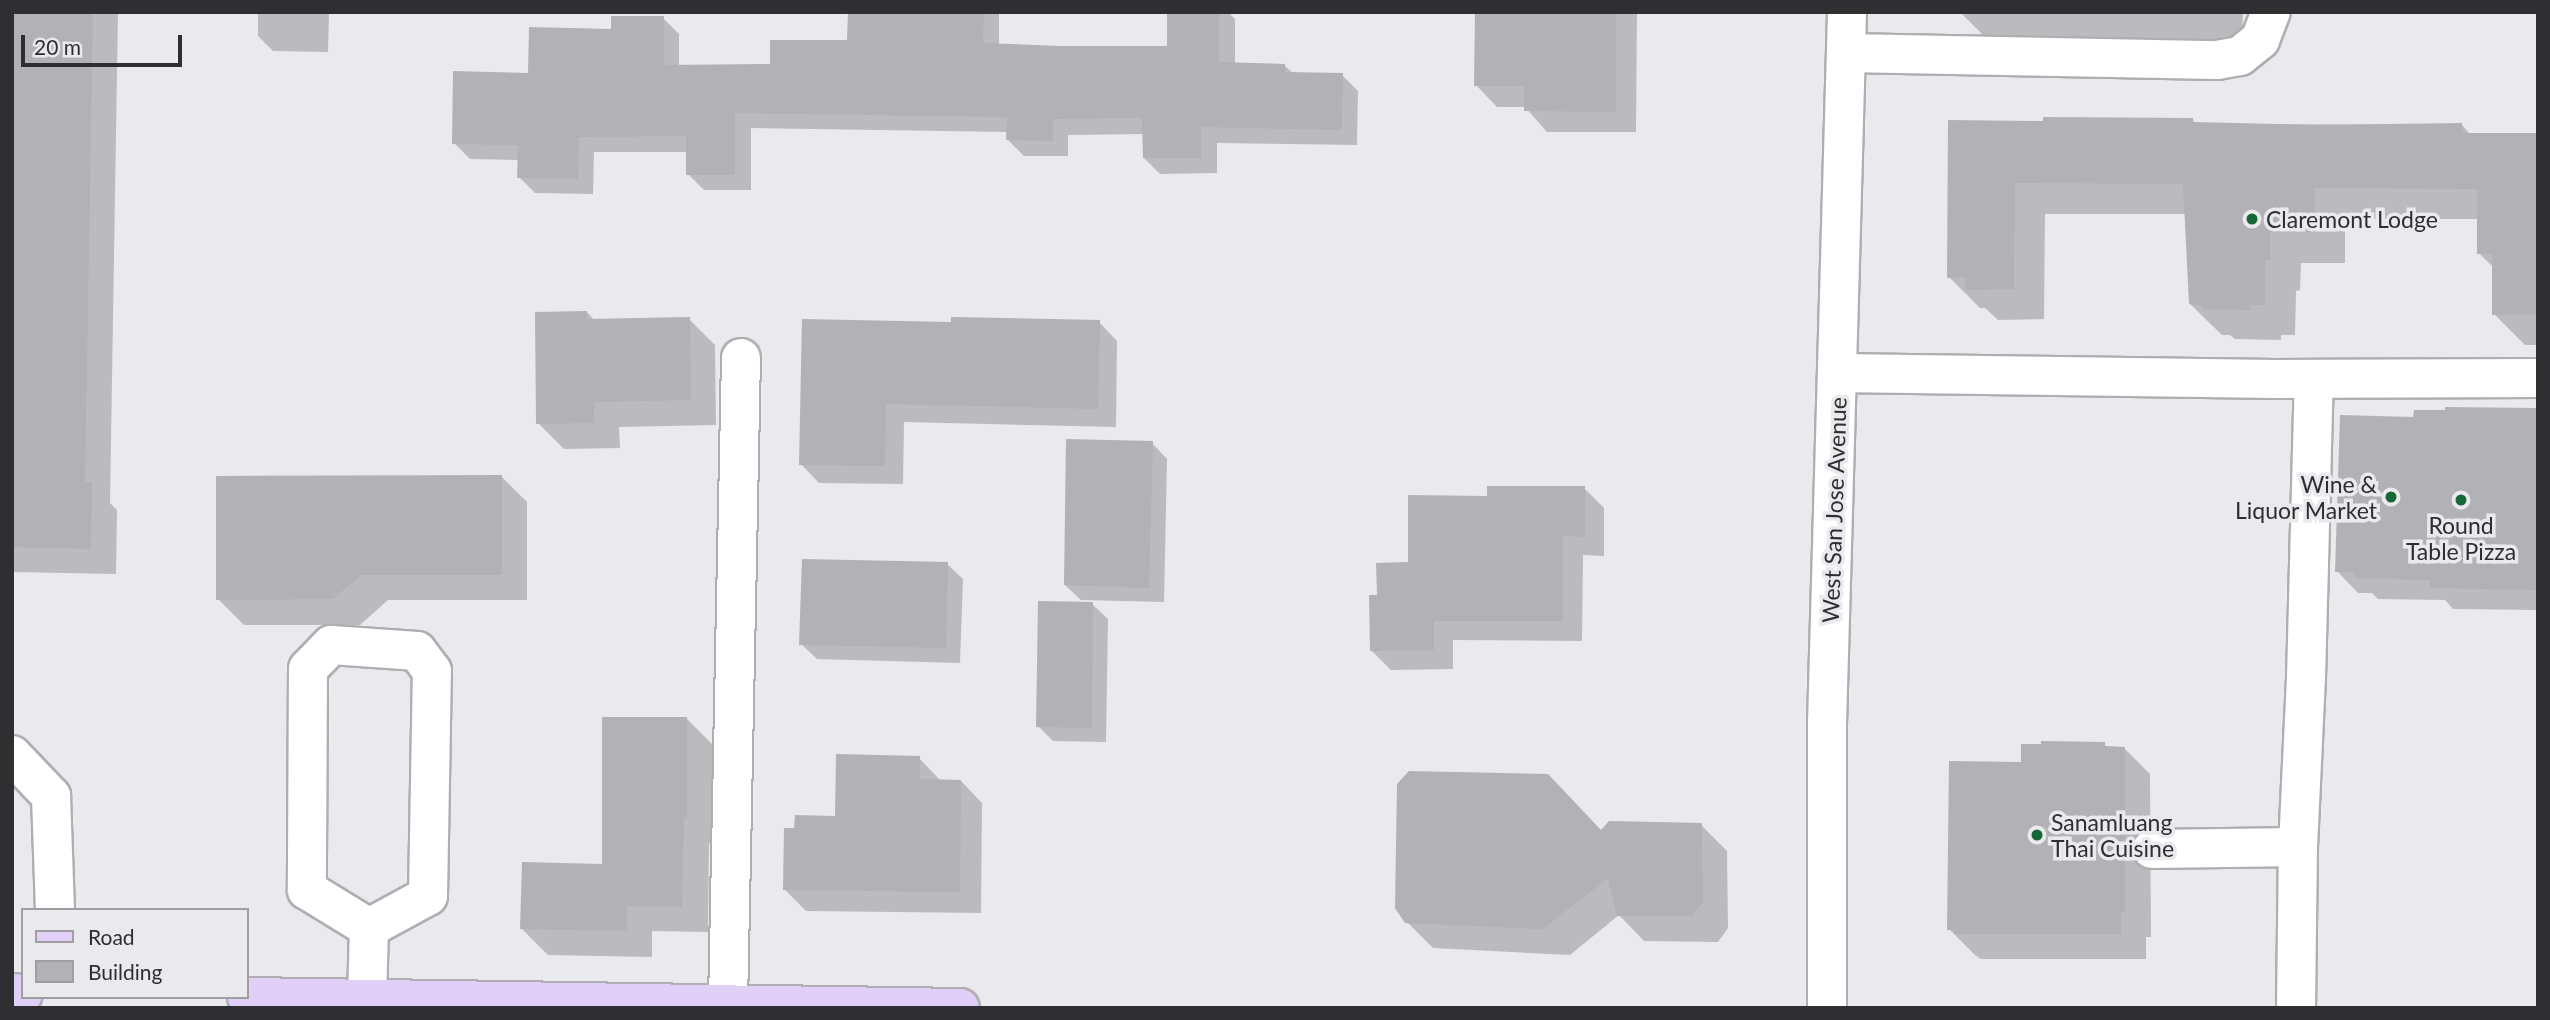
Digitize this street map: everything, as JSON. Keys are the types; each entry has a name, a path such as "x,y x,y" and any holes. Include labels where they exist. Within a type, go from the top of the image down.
{"main road":[{"path":"248,997 960,1008"}],"street":[{"name":"West San Jose Avenue","path":"1827,1008 1827,724 1847,12"},
{"path":"1846,53 2217,60 2240,56 2260,40 2271,12"},
{"path":"728,1004 741,358"},
{"path":"1838,373 2314,379 2538,378"},
{"path":"2296,1008 2298,847 2306,678 2314,379"},
{"path":"331,645 417,651 432,671 428,896 369,928 307,890 308,669 331,645"},
{"path":"12,755 51,796 55,908"},
{"path":"2152,849 2298,847"},
{"path":"367,999 369,928"}],"building":[{"path":"12,12 93,12 85,482 92,482 91,549 12,547"},
{"path":"848,12 984,12 983,43 1167,46 1167,12 1219,12 1219,62 1285,64 1285,72 1343,73 1342,130 1201,127 1201,158 1143,158 1142,118 1053,119 1053,141 1006,140 1007,117 735,113 735,175 686,175 686,136 579,137 578,179 517,178 518,145 452,144 453,71 528,73 529,27 611,29 611,16 664,16 664,65 770,64 770,40 847,40"},
{"path":"1475,12 1616,12 1616,112 1524,111 1524,86 1474,86"},
{"name":"Claremont Lodge","path":"2043,117 2193,118 2193,122 2315,125 2462,123 2463,133 2538,133 2538,314 2492,315 2492,254 2477,254 2477,189 2315,188 2315,232 2270,232 2270,260 2265,260 2265,305 2250,305 2250,310 2202,309 2202,305 2189,304 2183,184 2015,183 2014,289 1965,290 1965,277 1947,278 1948,120 2043,121"},
{"path":"587,311 587,319 690,317 691,400 594,402 594,423 536,424 535,312"},
{"path":"951,317 1100,320 1098,409 886,404 885,466 799,465 802,319 951,322"},
{"path":"2445,407 2538,408 2538,590 2430,588 2430,580 2354,578 2355,572 2335,572 2340,415 2413,417 2414,410 2445,410"},
{"path":"1066,439 1153,441 1149,588 1064,585"},
{"path":"502,475 502,575 361,575 333,599 216,600 216,476"},
{"path":"1487,486 1585,486 1585,537 1563,536 1563,621 1434,621 1434,650 1370,651 1369,595 1377,595 1376,563 1408,562 1408,495 1487,496"},
{"path":"802,559 948,562 946,648 799,645"},
{"path":"1038,601 1093,602 1092,728 1036,727"},
{"path":"602,717 687,717 687,818 684,818 682,907 627,906 627,931 520,929 522,862 602,864"},
{"name":"Sanamluang Thai Cuisine","path":"2041,741 2105,742 2105,746 2125,747 2125,912 2121,912 2121,934 1954,934 1954,930 1947,930 1949,761 2021,762 2021,744 2041,744"},
{"path":"836,754 920,756 920,779 961,780 960,892 783,890 784,828 794,828 795,815 835,816"},
{"path":"1409,771 1548,774 1601,830 1609,821 1702,823 1703,902 1692,916 1617,916 1608,878 1543,929 1405,923 1395,908 1397,784"}],"place":[{"name":"Claremont Lodge","path":"2252,219"},
{"name":"Wine & Liquor Market","path":"2391,497"},
{"name":"Round Table Pizza","path":"2461,500"},
{"name":"Sanamluang Thai Cuisine","path":"2037,835"}]}
